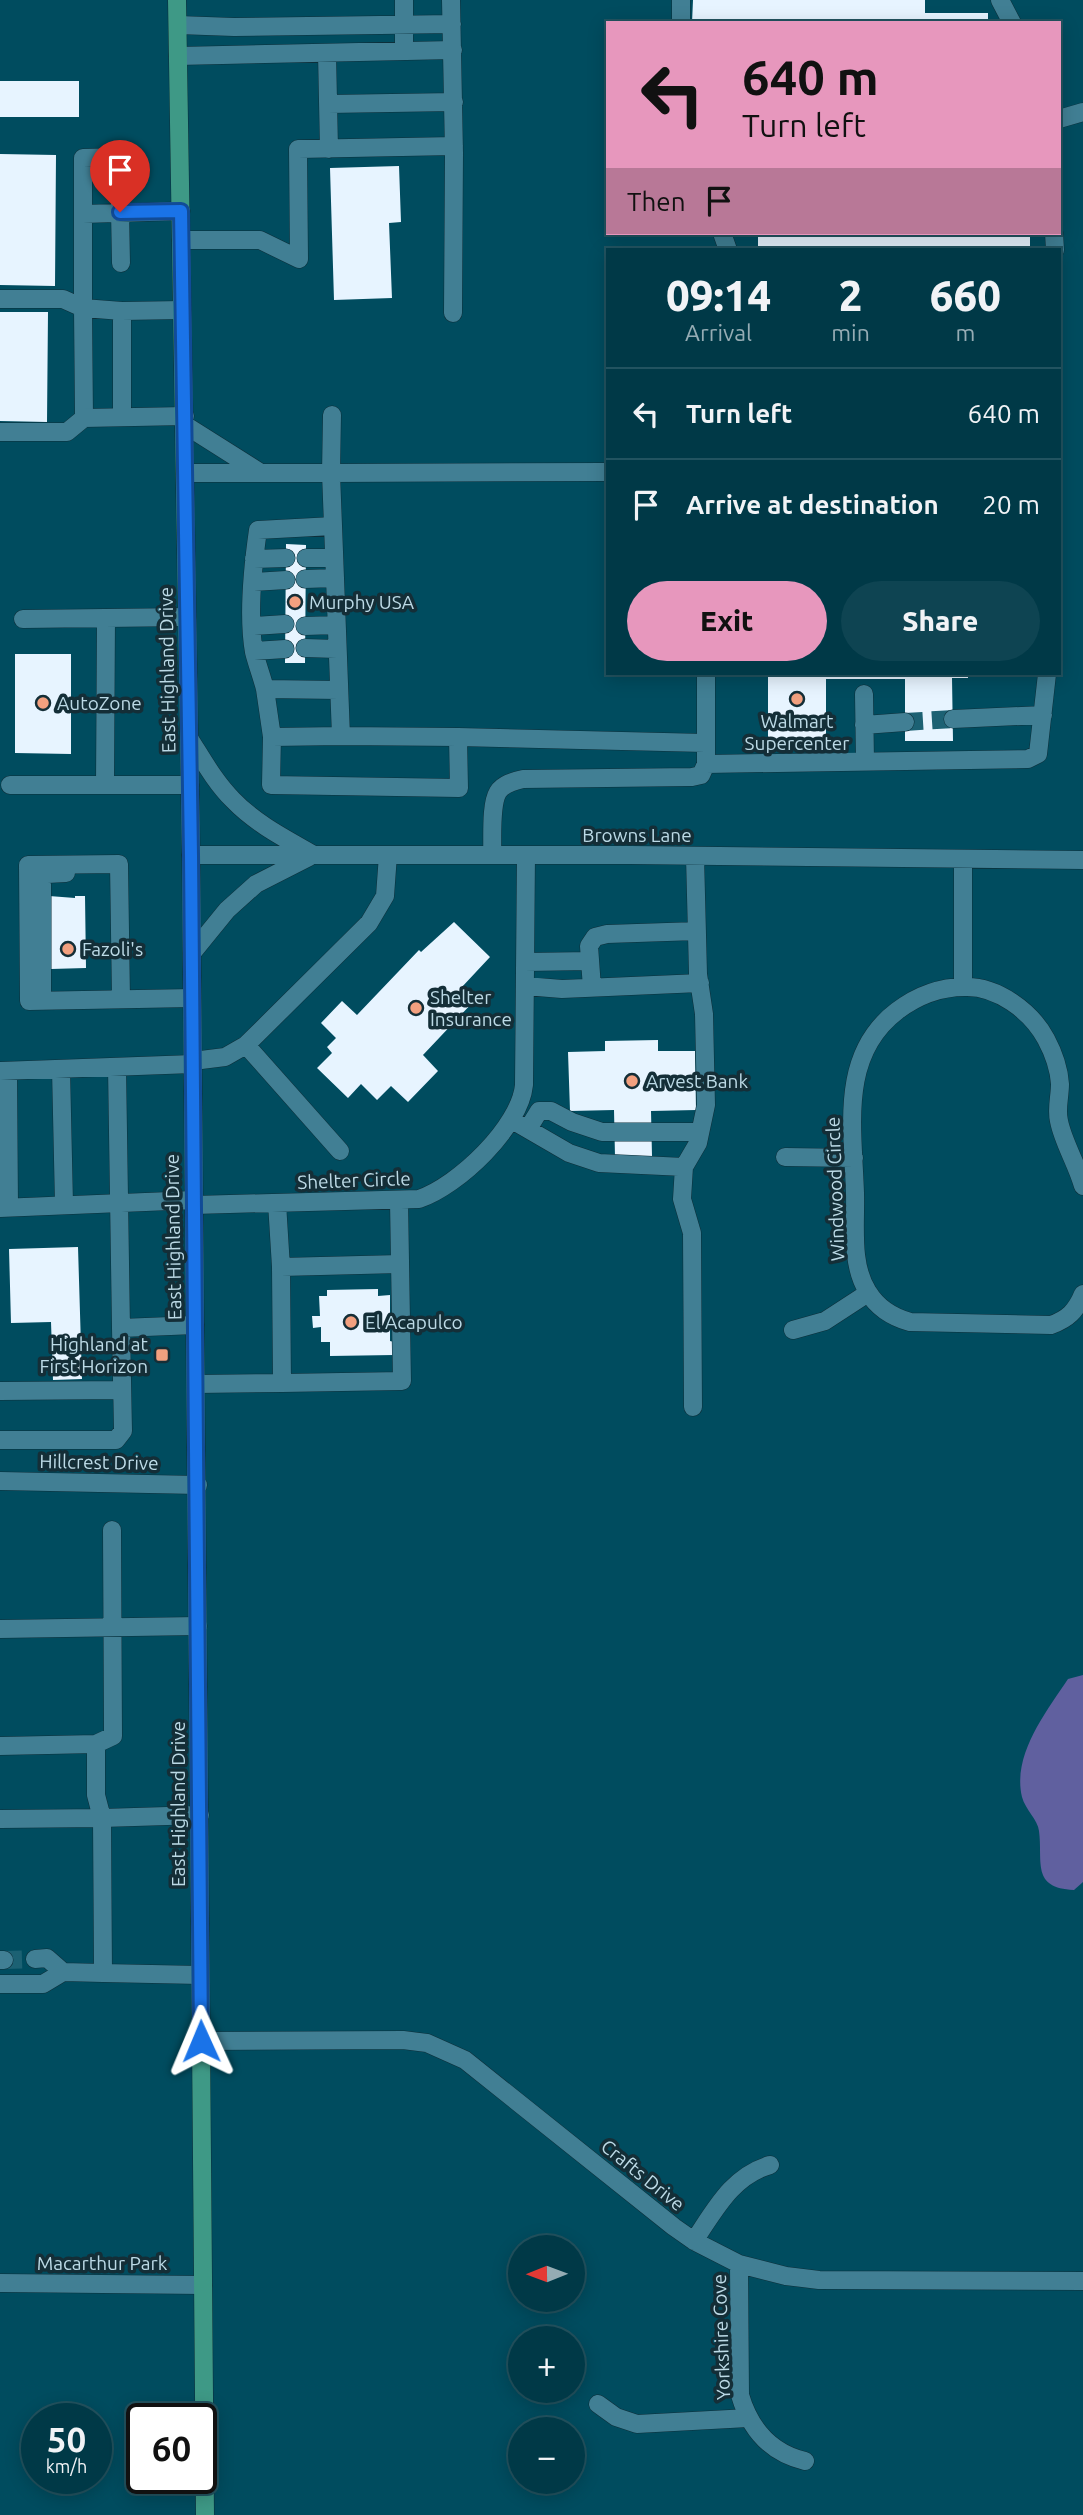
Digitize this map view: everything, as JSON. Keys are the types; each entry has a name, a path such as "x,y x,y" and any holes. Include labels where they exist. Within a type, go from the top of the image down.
{"main road":[{"name":"East Highland Drive","path":"177,0 191,855 205,2515"}],"street":[{"path":"404,0 404,51"},
{"path":"451,0 454,102 453,313"},
{"path":"681,0 681,21"},
{"path":"1000,0 1011,21"},
{"path":"178,25 452,24"},
{"path":"178,56 453,50"},
{"path":"327,53 329,149"},
{"path":"328,104 454,102"},
{"path":"1061,118 1083,112"},
{"path":"181,240 260,240 299,259 298,149 454,146"},
{"path":"84,418 83,158 119,157 121,263"},
{"path":"83,214 181,211"},
{"path":"0,299 63,299 83,308 122,311 182,310"},
{"path":"122,311 122,416"},
{"path":"332,415 332,526 341,736"},
{"path":"0,432 67,432 84,418 122,416 185,421 261,473"},
{"path":"185,473 606,472"},
{"path":"332,526 258,530 253,582 254,651 265,689 272,737 271,785 459,788 458,737"},
{"path":"254,559 286,558"},
{"path":"306,558 334,558"},
{"path":"305,579 335,578"},
{"path":"253,582 286,580"},
{"path":"23,619 187,617"},
{"path":"105,785 106,618"},
{"path":"253,626 285,624"},
{"path":"305,626 337,625"},
{"path":"305,648 338,649"},
{"path":"254,651 285,649"},
{"path":"492,855 498,792 510,781 692,778 701,775 706,764 706,675"},
{"path":"706,764 1028,759 1038,754 1047,675"},
{"path":"265,689 339,690"},
{"path":"864,694 865,761"},
{"path":"953,719 1043,715"},
{"path":"864,724 905,722"},
{"path":"272,737 458,737 705,743"},
{"path":"189,738 212,775 233,800 263,825 314,855"},
{"path":"10,785 190,785"},
{"name":"Browns Lane","path":"191,855 1083,860"},
{"path":"192,953 227,910 256,884 314,855"},
{"path":"5,1207 4,1071 193,1063 225,1057 246,1045 369,923 385,896 388,855"},
{"name":"Shelter Circle","path":"5,1207 120,1202 399,1201 432,1194 450,1182 501,1136 517,1111 524,1085 526,855"},
{"path":"693,1407 692,1233 682,1199 684,1167 698,1143 706,1105 695,856"},
{"path":"963,859 963,987"},
{"path":"121,999 119,864 28,865 29,1001 192,998"},
{"path":"592,988 589,946 595,937 607,934 697,931"},
{"path":"525,962 590,961"},
{"path":"525,986 562,989 700,983"},
{"name":"Windwood Circle","path":"1083,1186 1080,1163 1059,1123 1060,1083 1056,1062 1041,1029 1030,1015 994,992 974,987 946,987 909,1002 883,1022 868,1042 854,1079 857,1262 868,1293 884,1310 896,1318 910,1322 1051,1325 1078,1316 1083,1294"},
{"path":"246,1045 340,1151"},
{"path":"0,1440 116,1440 123,1431 117,1067"},
{"path":"61,1069 64,1205"},
{"path":"528,1129 539,1111 551,1111 572,1122 602,1132 700,1132"},
{"path":"512,1120 569,1153 599,1163 684,1167"},
{"path":"785,1157 854,1158"},
{"path":"196,1384 402,1381 399,1201"},
{"path":"277,1203 281,1267 282,1383"},
{"path":"281,1267 400,1264"},
{"path":"793,1330 825,1321 868,1293"},
{"path":"121,1328 195,1325"},
{"path":"0,1391 122,1390"},
{"name":"Hillcrest Drive","path":"0,1481 198,1485"},
{"path":"0,1746 96,1744 113,1736 112,1530"},
{"path":"0,1629 198,1626"},
{"path":"96,1744 96,1795 103,1818 103,1973"},
{"path":"0,1819 200,1815"},
{"path":"35,1959 47,1958 63,1972"},
{"path":"0,1984 43,1984 63,1972 200,1975"},
{"name":"Crafts Drive","path":"201,2041 402,2040 419,2041 443,2049 466,2060 694,2241 739,2264 786,2276 819,2280 1083,2281"},
{"path":"694,2241 729,2189 756,2169 770,2165"},
{"name":"Yorkshire Cove","path":"739,2264 740,2395 748,2418 760,2436 782,2453 805,2461"},
{"name":"Macarthur Park","path":"0,2283 203,2285"},
{"path":"598,2404 617,2417 637,2424 748,2418"}],"shaded area":[{"path":"1083,1675 1083,1882 1074,1890 1060,1888 1045,1879 1040,1863 1038,1827 1022,1797 1020,1781 1026,1750 1041,1720 1068,1679"}],"building":[{"path":"693,0 925,0 925,13 988,13 988,21 692,21"},
{"path":"0,81 79,81 79,117 0,117"},
{"path":"0,154 56,155 55,286 0,285"},
{"path":"399,166 401,222 389,223 392,298 334,300 330,168"},
{"path":"758,235 1030,235 1030,248 758,248"},
{"path":"0,312 48,312 47,422 0,421"},
{"name":"Murphy USA","path":"286,544 306,545 305,663 285,663"},
{"name":"AutoZone","path":"15,654 71,654 71,754 15,753"},
{"name":"Walmart Supercenter","path":"768,675 968,675 968,678 952,678 953,741 905,741 905,679 826,679 826,745 768,745"},
{"name":"Fazoli's","path":"49,896 85,896 86,968 51,969"},
{"name":"Shelter Insurance","path":"454,922 490,957 461,988 474,1001 423,1055 438,1071 408,1102 391,1086 377,1100 361,1084 348,1098 317,1068 332,1053 327,1047 336,1038 321,1023 342,1001 357,1015 419,950 421,952"},
{"name":"Arvest Bank","path":"658,1040 658,1051 695,1051 696,1110 651,1111 652,1156 615,1157 614,1110 570,1111 568,1052 605,1051 605,1041"},
{"path":"78,1247 82,1379 53,1380 51,1322 11,1323 9,1249"},
{"name":"El Acapulco","path":"378,1289 378,1296 390,1295 390,1341 394,1342 394,1355 330,1356 330,1342 321,1342 321,1327 313,1328 312,1316 320,1316 319,1296 327,1296 327,1290"}],"tunnel":[{"path":"905,722 953,719"},
{"path":"4,1960 35,1959"}],"place":[{"name":"Murphy USA","path":"295,602"},
{"name":"Walmart Supercenter","path":"797,699"},
{"name":"AutoZone","path":"43,703"},
{"name":"Fazoli's","path":"68,949"},
{"name":"Shelter Insurance","path":"416,1008"},
{"name":"Arvest Bank","path":"632,1081"},
{"name":"El Acapulco","path":"351,1322"},
{"name":"Highland at First Horizon","path":"162,1355"}],"route":[{"path":"120,212 181,211 198,1485 201,2041"}]}
